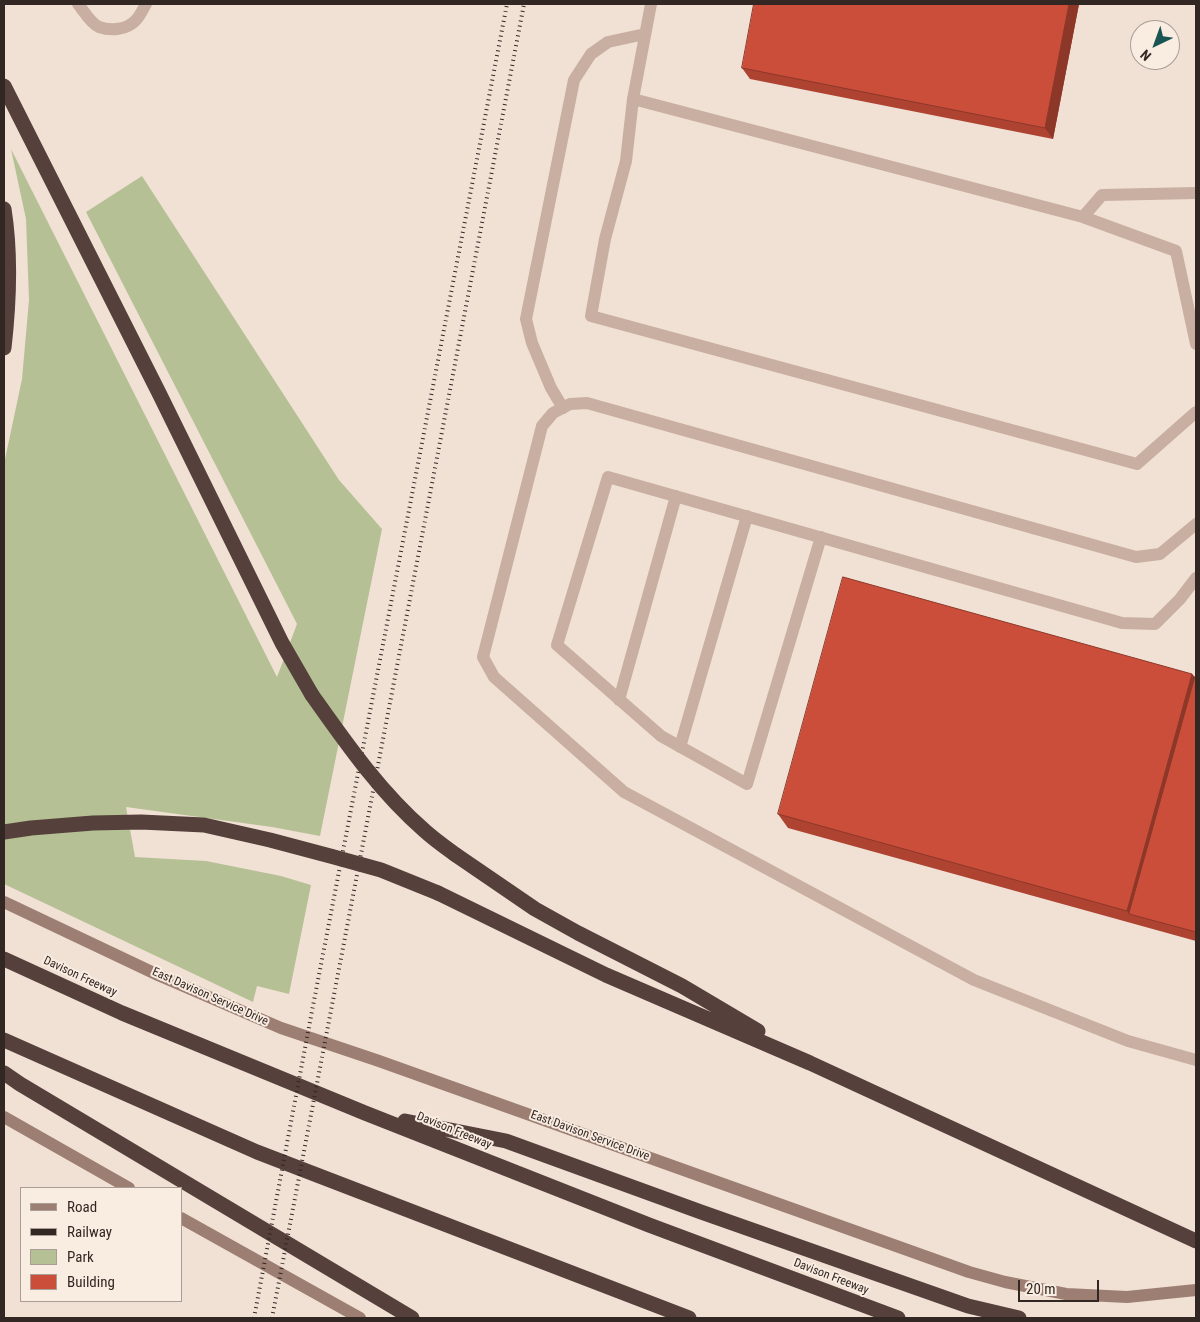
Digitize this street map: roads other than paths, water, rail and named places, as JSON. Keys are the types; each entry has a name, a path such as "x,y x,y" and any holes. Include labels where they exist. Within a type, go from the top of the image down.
{"highway":[{"path":"4,86 164,402 282,643 312,695 352,751 392,798 425,832 535,909 682,986 810,1063"},
{"path":"4,209 8,253 7,324 4,348"},
{"path":"4,832 94,823 141,822 204,826 270,840 381,870 438,893 606,975 810,1063 1196,1241"},
{"name":"Davison Freeway","path":"4,959 122,1013 365,1113 649,1225 898,1318"},
{"path":"4,1040 257,1152 689,1318"},
{"path":"4,1073 412,1318"},
{"path":"365,1113 506,1141 927,1292 968,1306 1020,1318"}],"main road":[{"name":"East Davison Service Drive","path":"4,902 158,975 281,1028 379,1061 969,1272 1005,1282 1066,1294 1127,1297 1196,1290"},
{"path":"4,1117 127,1187"},
{"path":"182,1219 360,1318"}],"street":[{"path":"78,4 89,19 98,27 118,30 126,28 136,20 146,4"},
{"path":"651,4 633,98 626,161 605,239 591,316 1136,464 1196,412"},
{"path":"563,408 551,388 532,343 526,319 574,80 591,54 608,42 645,34"},
{"path":"633,98 1083,217 1176,251 1194,326 1196,344"},
{"path":"1083,217 1102,195 1196,193"},
{"path":"1196,524 1160,554 1136,557 587,403 570,404 553,413 542,426 483,656 494,677 624,792 974,980 1128,1040 1196,1060"},
{"path":"821,538 747,784 660,736 557,645 608,477 1122,623 1155,624 1180,599 1196,578"},
{"path":"619,700 676,496"},
{"path":"680,747 747,516"}],"railway":[{"path":"254,1318 507,4"},
{"path":"272,1318 524,4"}]}
